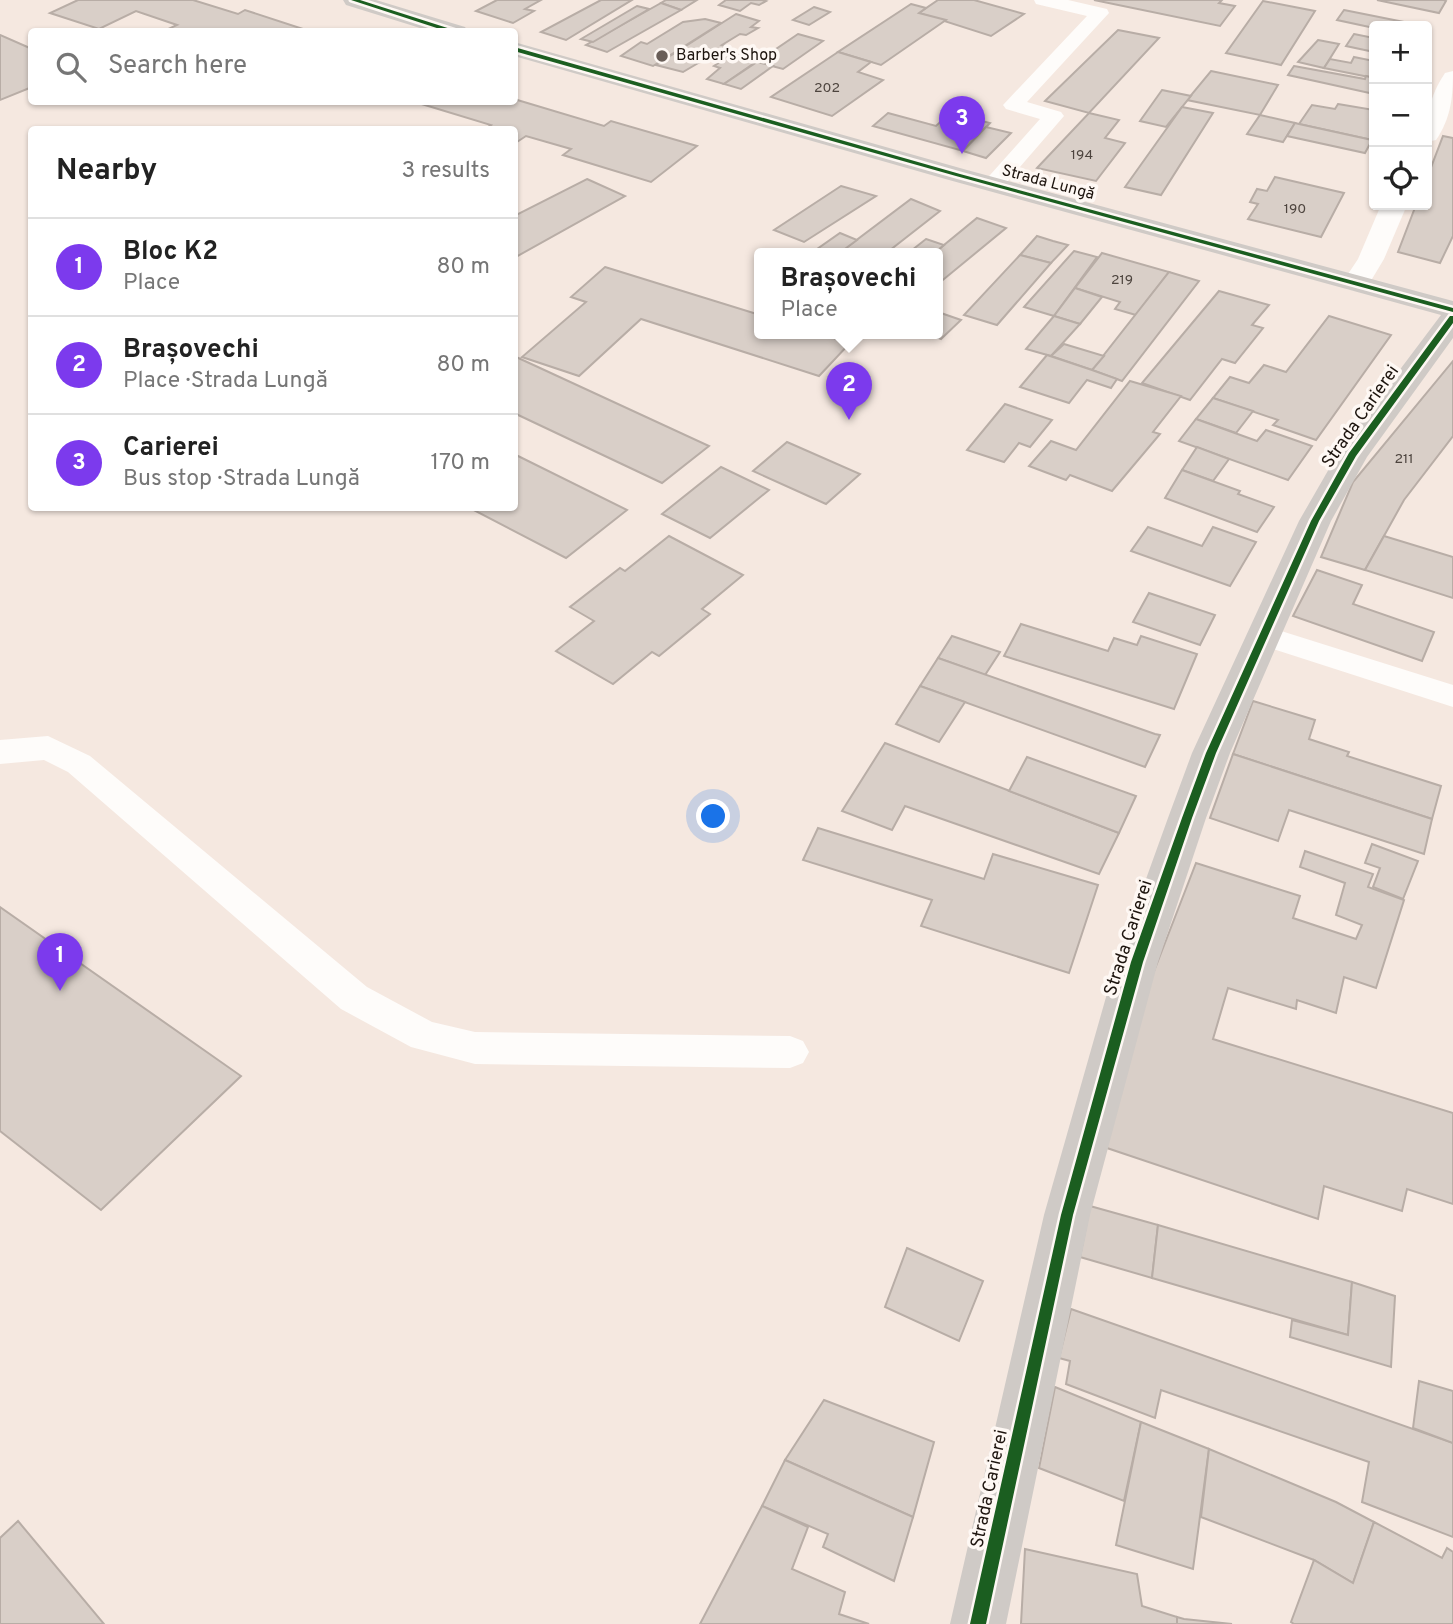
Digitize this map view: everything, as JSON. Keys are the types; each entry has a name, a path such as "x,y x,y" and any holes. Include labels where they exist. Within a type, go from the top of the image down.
{"street":[{"path":"354,0 444,28"},
{"name":"Strada Lungă","path":"518,50 1453,310"},
{"path":"1432,124 1453,78"},
{"path":"1356,283 1371,259 1392,210"},
{"name":"Strada Carierei","path":"978,1624 1067,1215 1137,962 1187,818 1211,753 1315,521 1352,455 1453,318"}],"lane":[{"path":"993,184 1054,116 1013,105 1100,13 1043,0"},
{"path":"1262,635 1453,696"},
{"path":"0,752 48,748 79,764 355,998 424,1036 475,1048 790,1052"}],"building":[{"path":"78,0 193,0 238,14 245,10 300,28 170,28 177,25 136,11 96,28 50,13"},
{"path":"497,0 541,0 525,9 534,11 513,23 476,11"},
{"path":"601,0 632,0 566,40 541,32"},
{"path":"666,0 697,0 681,10 661,3"},
{"path":"726,0 766,1 759,5 751,3 740,11 719,5"},
{"path":"938,0 974,0 1024,14 991,36 919,13"},
{"path":"1094,0 1222,0 1219,3 1235,6 1220,26"},
{"path":"1377,0 1444,0 1446,1 1439,13"},
{"path":"1263,1 1315,11 1281,65 1226,53"},
{"path":"661,3 681,10 607,52 586,45"},
{"path":"911,4 926,8 919,13 946,20 881,65 838,52"},
{"path":"637,6 649,9 593,42 581,39"},
{"path":"814,7 830,12 809,25 793,20"},
{"path":"1344,10 1399,21 1369,21 1369,27 1337,20"},
{"path":"736,14 759,21 751,27 758,28 746,35 740,34 722,45 727,46 683,72 656,65"},
{"path":"705,19 721,23 653,66 621,56 641,42 647,44 683,22"},
{"path":"1118,30 1159,38 1089,113 1045,101"},
{"path":"798,34 823,41 783,69 757,62"},
{"path":"1354,34 1369,37 1369,51 1346,46"},
{"path":"0,35 28,47 28,89 0,100"},
{"path":"1318,40 1339,44 1324,68 1298,62"},
{"path":"735,52 760,59 724,84 707,79 720,68 714,66"},
{"path":"838,52 871,62 858,72 883,80 832,116 771,97"},
{"path":"1354,57 1369,60 1369,77 1324,68 1330,59 1351,63"},
{"path":"757,62 773,66 741,89 724,84"},
{"path":"1294,66 1365,79 1366,76 1369,77 1369,93 1288,75"},
{"path":"1211,71 1278,85 1260,115 1187,100"},
{"path":"1162,90 1191,96 1166,127 1140,121"},
{"path":"518,100 604,126 611,121 697,146 651,182 563,155 571,149 526,136 518,141 518,126 491,125 425,105 518,105"},
{"path":"1338,104 1369,109 1369,139 1299,124 1312,105 1335,109"},
{"path":"1182,107 1213,113 1161,195 1125,187"},
{"path":"888,113 936,126 950,113 990,123 963,151 873,126"},
{"path":"1089,113 1119,120 1105,138 1125,143 1096,181 1037,168"},
{"path":"1260,115 1295,123 1283,142 1247,134"},
{"path":"1295,123 1369,139 1369,146 1365,153 1287,136"},
{"path":"986,127 1011,133 986,158 963,151"},
{"path":"1443,136 1453,138 1453,236 1440,263 1398,252 1414,210 1432,210 1432,165"},
{"path":"1275,177 1344,193 1321,237 1248,219 1258,204 1250,202 1257,189 1267,191"},
{"path":"587,179 625,196 518,256 518,214"},
{"path":"841,186 876,196 804,242 774,230"},
{"path":"911,199 940,211 893,248 846,248"},
{"path":"977,218 1006,228 943,280 943,248 940,248"},
{"path":"840,233 857,240 846,248 819,248"},
{"path":"1037,236 1068,245 1051,263 1020,255"},
{"path":"926,239 944,245 940,248 915,248"},
{"path":"1074,251 1097,257 1054,316 1024,307"},
{"path":"1102,253 1169,272 1136,315 1115,309 1120,302 1075,288"},
{"path":"1020,255 1051,263 997,325 964,315"},
{"path":"605,267 754,313 754,339 837,339 850,343 819,376 641,319 579,376 522,357 586,302 571,297"},
{"path":"1169,272 1199,281 1122,381 1092,370"},
{"path":"1075,288 1102,297 1080,324 1054,316"},
{"path":"1219,291 1269,305 1252,325 1263,328 1235,363 1222,359 1190,400 1142,383"},
{"path":"943,314 961,320 943,337"},
{"path":"1054,316 1080,324 1051,356 1026,349"},
{"path":"1329,316 1391,335 1316,440 1273,425 1278,420 1213,398 1230,377 1249,383 1264,365 1286,372"},
{"path":"1064,344 1104,356 1092,370 1051,356"},
{"path":"1047,355 1117,379 1111,388 1087,380 1069,403 1020,387"},
{"path":"518,358 709,446 662,483 518,415"},
{"path":"1453,361 1453,436 1404,500 1365,570 1321,557 1353,482"},
{"path":"1130,381 1181,396 1153,432 1160,434 1112,491 1070,475 1066,480 1029,466 1051,441 1076,450"},
{"path":"1213,398 1253,411 1236,433 1196,419"},
{"path":"1005,404 1052,420 1030,447 1019,443 1004,462 967,450"},
{"path":"1196,419 1257,441 1266,430 1312,446 1288,480 1179,441"},
{"path":"787,442 860,474 826,504 753,471"},
{"path":"1197,447 1229,459 1213,481 1182,470"},
{"path":"518,456 627,510 566,558 476,511 518,511"},
{"path":"721,467 769,490 710,538 662,514"},
{"path":"1182,470 1240,491 1238,494 1274,507 1257,532 1165,498"},
{"path":"1148,527 1202,546 1213,527 1256,542 1230,586 1131,551"},
{"path":"669,536 743,575 702,609 710,614 659,656 652,652 613,684 556,651 594,621 570,607 620,568 625,571"},
{"path":"1384,536 1453,557 1453,598 1365,570"},
{"path":"1317,570 1362,585 1353,604 1434,632 1422,661 1293,616"},
{"path":"1149,593 1215,615 1200,645 1133,622"},
{"path":"1021,624 1108,651 1114,638 1137,645 1141,636 1197,654 1174,709 1004,656"},
{"path":"952,636 1000,652 985,675 938,658"},
{"path":"938,658 1160,735 1145,767 920,686"},
{"path":"920,686 965,702 939,742 896,724"},
{"path":"1253,701 1315,720 1309,739 1349,752 1347,756 1441,786 1432,819 1233,754"},
{"path":"885,743 1119,833 1099,874 905,806 892,830 842,811"},
{"path":"1233,754 1432,819 1424,854 1289,810 1278,841 1210,818"},
{"path":"1027,757 1136,796 1119,833 1009,791"},
{"path":"818,828 984,879 993,854 1098,885 1069,973 921,926 932,900 803,860"},
{"path":"1372,844 1418,861 1403,899 1373,887 1380,868 1365,863"},
{"path":"1305,851 1373,874 1368,887 1404,900 1376,988 1344,977 1336,1013 1297,1000 1296,1009 1228,988 1213,1039 1453,1113 1453,1204 1407,1189 1402,1211 1324,1186 1318,1219 1101,1146 1137,1015 1196,863 1300,896 1293,918 1356,939 1362,925 1336,915 1345,883 1300,867"},
{"path":"0,907 241,1076 101,1210 0,1131"},
{"path":"1090,1206 1158,1225 1152,1278 1080,1257"},
{"path":"1158,1225 1352,1282 1348,1335 1152,1278"},
{"path":"907,1248 983,1281 959,1341 885,1307"},
{"path":"1352,1282 1395,1296 1391,1367 1290,1337 1292,1320 1348,1335"},
{"path":"1071,1309 1453,1443 1453,1537 1362,1502 1369,1462 1161,1390 1155,1418 1066,1384 1070,1361 1059,1358"},
{"path":"1419,1381 1453,1391 1453,1443 1413,1428"},
{"path":"1055,1387 1141,1422 1124,1501 1039,1468"},
{"path":"824,1400 934,1442 913,1517 785,1460"},
{"path":"1141,1422 1209,1449 1193,1569 1116,1545"},
{"path":"1209,1449 1336,1502 1374,1522 1353,1583 1314,1560 1201,1517"},
{"path":"785,1460 913,1517 894,1581 823,1547 828,1534 762,1506"},
{"path":"762,1506 808,1527 792,1569 845,1592 839,1614 869,1624 700,1624"},
{"path":"18,1521 104,1624 0,1624 0,1538"},
{"path":"1374,1522 1442,1558 1447,1548 1453,1552 1453,1624 1291,1622 1314,1560 1353,1583"},
{"path":"1025,1549 1137,1574 1142,1606 1177,1617 1177,1624 1021,1624"},
{"path":"1177,1617 1184,1619 1232,1624 1177,1624"}],"cycle path":[{"path":"354,0 444,28"},
{"path":"518,50 958,175 1453,310"},
{"path":"978,1624 1067,1215 1137,962 1187,818 1211,753 1315,521 1352,455 1453,318"}],"place":[{"name":"Barber's Shop","path":"662,56"},
{"name":"Carierei","path":"962,154"},
{"name":"Brașovechi","path":"849,420"},
{"name":"Bloc K2","path":"60,991"}]}
